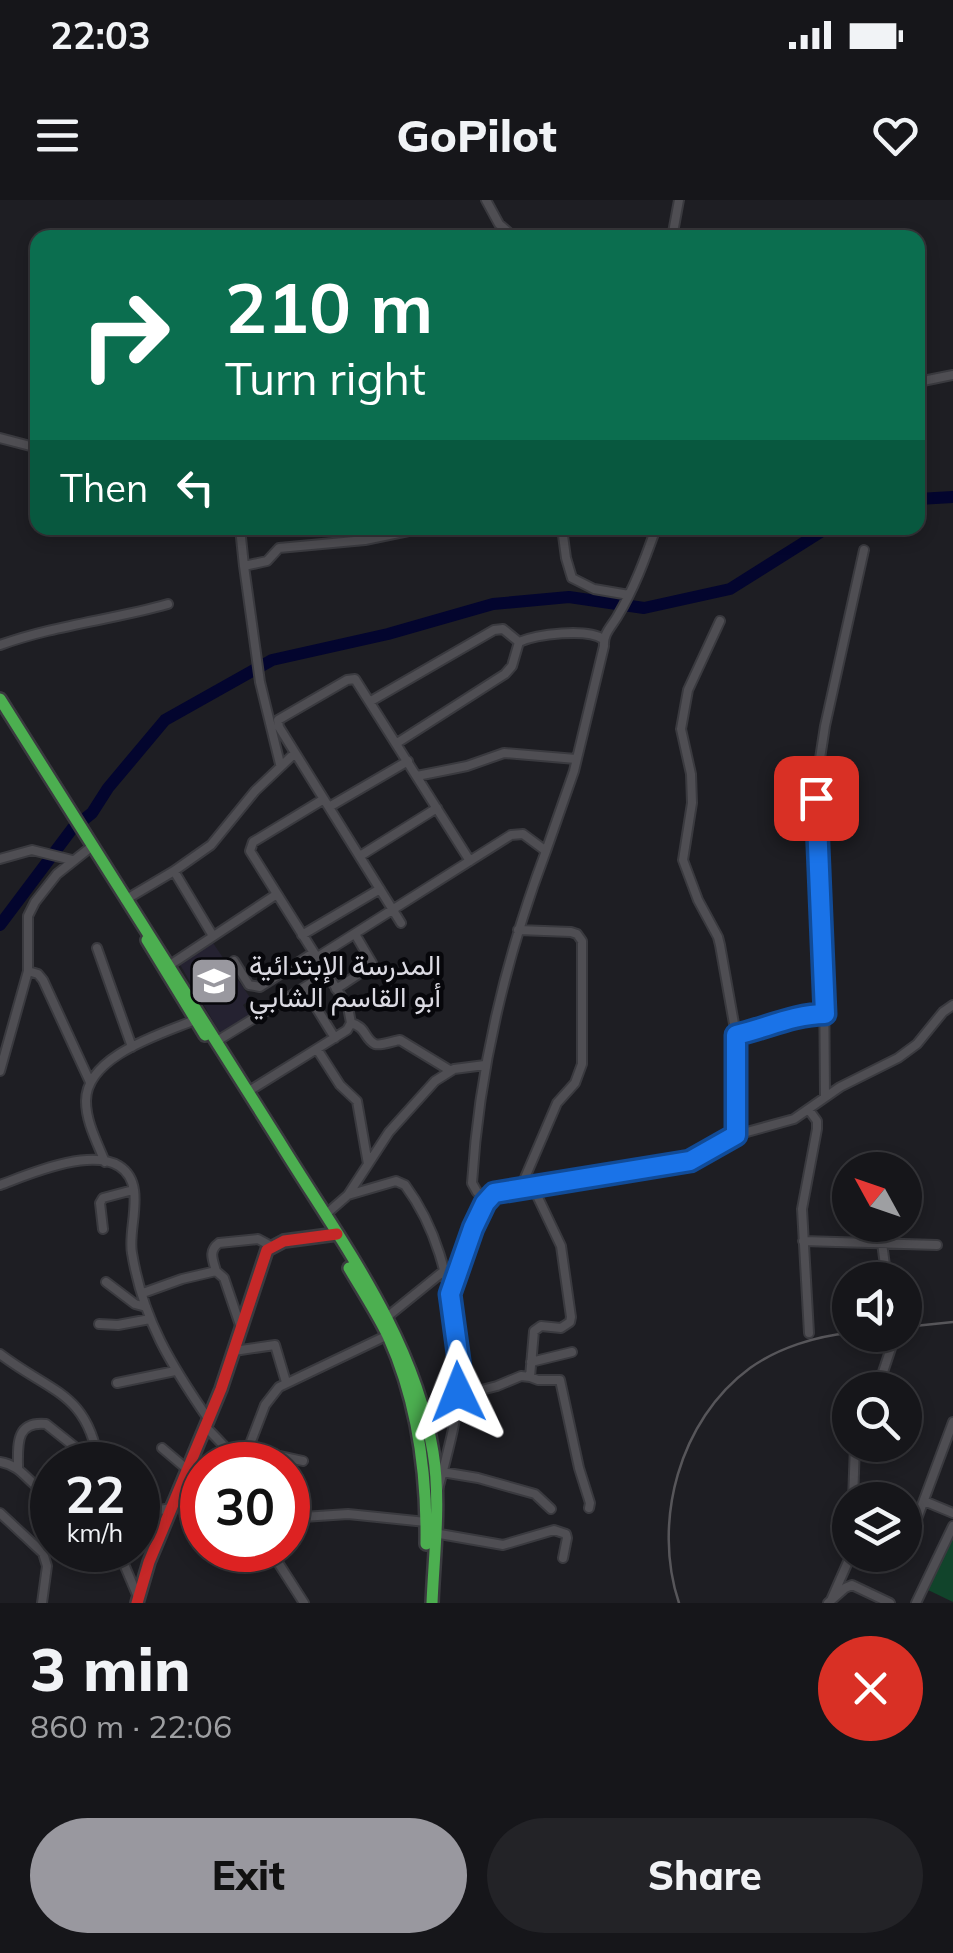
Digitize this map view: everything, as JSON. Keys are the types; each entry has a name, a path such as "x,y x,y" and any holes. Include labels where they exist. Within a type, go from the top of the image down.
{"main road":[{"path":"0,699 90,847 155,941 248,1091 407,1361 433,1452 436,1499 424,1603"},
{"path":"142,927 148,944 195,1020 325,1219"},
{"path":"308,1236 325,1219"},
{"path":"199,1442 271,1246 308,1236 334,1236"},
{"path":"384,1319 422,1452 432,1603"},
{"path":"138,1600 148,1562 180,1488"}],"street":[{"path":"486,200 506,230"},
{"path":"673,230 679,200"},
{"path":"925,381 953,375"},
{"path":"0,438 30,446"},
{"path":"241,535 260,682 280,764"},
{"path":"244,566 267,561 279,548 390,535"},
{"path":"563,535 572,578 594,589 629,595"},
{"path":"603,639 629,595 653,535"},
{"path":"826,1097 815,819 817,778 864,550"},
{"path":"0,645 40,632 168,604"},
{"path":"720,621 683,708 692,812 683,860 718,937 736,1035 736,1135"},
{"path":"371,701 494,630 502,629 519,642"},
{"path":"519,642 590,632 598,634 604,646 576,759 518,930 485,1065 472,1183 477,1192 494,1193 690,1161 736,1135 779,1124 809,1110 898,1058 953,1005"},
{"path":"397,743 505,674 512,666 519,642"},
{"path":"401,923 278,725 280,718 352,678 357,680 470,861"},
{"path":"125,900 211,846 254,791 295,753"},
{"path":"417,776 467,766 504,753 576,759"},
{"path":"248,1091 347,1030 351,1022 351,1014 250,851 251,845 408,760"},
{"path":"360,856 437,808"},
{"path":"234,961 249,985 260,987 355,934 504,838 516,834 546,851"},
{"path":"0,1071 28,971 28,916 35,902 72,860 90,847"},
{"path":"0,859 32,850 72,860"},
{"path":"174,872 214,936"},
{"path":"302,935 380,889"},
{"path":"170,965 276,894"},
{"path":"518,930 570,932 582,941 582,1064 579,1076 557,1103 521,1187"},
{"path":"336,989 372,962 355,934"},
{"path":"97,948 132,1047"},
{"path":"28,971 42,980 90,1082"},
{"path":"217,1041 326,974"},
{"path":"304,988 334,1038"},
{"path":"736,1035 798,1015 825,1014"},
{"path":"105,1162 86,1106 90,1082 112,1058 195,1020"},
{"path":"351,1022 359,1024 374,1044 400,1040 451,1071"},
{"path":"316,1049 340,1085 357,1101 368,1164"},
{"path":"325,1219 348,1194 389,1132 436,1081 464,1066 485,1065"},
{"path":"809,1110 817,1121 803,1198 809,1334"},
{"path":"0,1172 2,1184 83,1160 115,1163 123,1168 136,1198 131,1243 150,1319 162,1348 221,1442"},
{"path":"348,1194 396,1181 404,1184 434,1236 445,1270 460,1368 458,1396 436,1499"},
{"path":"530,1377 536,1328 561,1328 572,1317 560,1246 532,1185"},
{"path":"103,1228 103,1198 133,1190"},
{"path":"450,1294 473,1228 494,1193"},
{"path":"240,1328 224,1278 216,1271 214,1246 218,1242 258,1238 271,1246"},
{"path":"803,1241 938,1245"},
{"path":"882,1243 885,1262"},
{"path":"384,1319 445,1270 460,1266"},
{"path":"143,1293 182,1278 216,1271"},
{"path":"106,1282 134,1304 146,1307"},
{"path":"99,1324 150,1319"},
{"path":"250,1442 268,1399 286,1382 388,1335"},
{"path":"234,1351 275,1345 286,1382"},
{"path":"531,1362 572,1352"},
{"path":"0,1354 81,1412 94,1442"},
{"path":"117,1383 175,1370"},
{"path":"458,1396 520,1376 562,1382 589,1508"},
{"path":"922,1505 953,1422"},
{"path":"18,1468 21,1434 30,1426 46,1424 68,1442"},
{"path":"162,1448 180,1463"},
{"path":"0,1462 18,1468 30,1481"},
{"path":"442,1472 535,1494 551,1509"},
{"path":"924,1500 953,1513"},
{"path":"160,1510 171,1508"},
{"path":"0,1513 43,1554 47,1566 42,1603"},
{"path":"310,1517 364,1514 503,1545 561,1531 568,1538 562,1558"},
{"path":"916,1603 953,1526"},
{"path":"127,1572 138,1600"},
{"path":"283,1572 304,1603"},
{"path":"829,1602 845,1572"},
{"path":"829,1602 852,1586 890,1603"}],"shaded area":[{"name":"المدرسة الإبتدائية أبو القاسم الشابي","path":"211,940 251,999 243,1005 251,1018 222,1036 179,963"}],"green space":[{"path":"953,1538 953,1602 928,1590"}],"waterway":[{"path":"925,499 953,497"},
{"path":"0,925 72,829 92,813 165,720 272,660 388,634 493,604 569,597 644,608 730,589 816,535"}],"railway":[{"path":"922,1325 953,1322"},
{"path":"679,1603 671,1572 671,1507 689,1444 705,1415 725,1390 761,1361 798,1344 832,1336"}],"traffic: fast":[{"path":"0,699 349,1252 392,1328 423,1409 433,1452 437,1508 432,1603"},
{"path":"147,940 205,1035"},
{"path":"349,1268 388,1336 407,1386 422,1464 426,1544"}],"traffic: jam":[{"path":"137,1603 149,1562 221,1389 267,1250 284,1241 337,1234"}],"place":[{"name":"المدرسة الإبتدائية أبو القاسم الشابي","path":"214,981"}],"route":[{"path":"458,1392 460,1368 450,1294 473,1228 494,1193 690,1161 736,1135 736,1035 798,1015 825,1014 816,798"}]}
